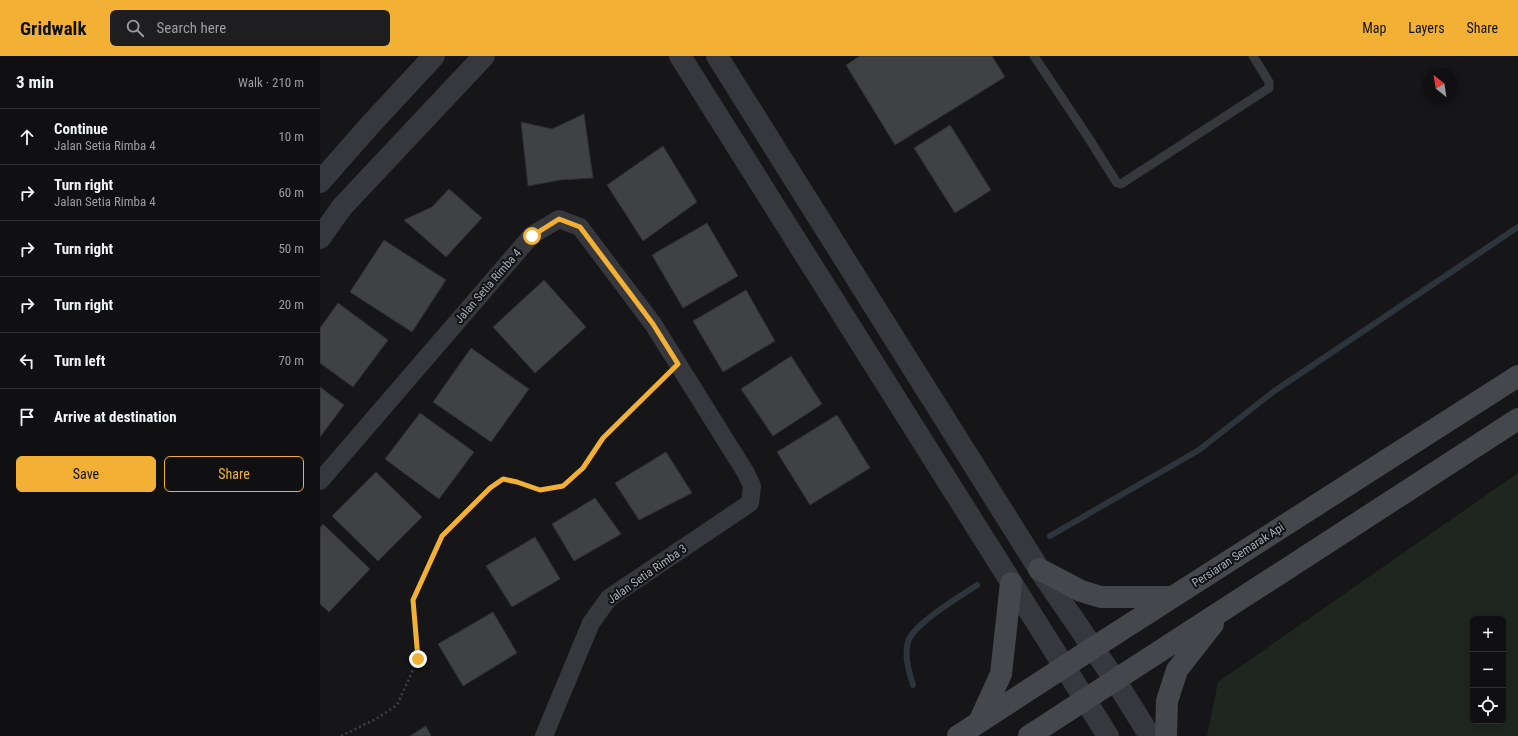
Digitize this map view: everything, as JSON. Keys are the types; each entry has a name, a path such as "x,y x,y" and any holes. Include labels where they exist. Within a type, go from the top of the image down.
{"main road":[{"name":"Persiaran Semarak Api","path":"958,736 1063,667 1518,376"},
{"path":"1029,736 1518,419"},
{"path":"1039,569 1081,591 1101,597 1172,597"},
{"path":"979,722 1001,674 1011,583"},
{"path":"1166,736 1167,701 1177,670 1225,609"}],"street":[{"path":"320,182 434,56"},
{"path":"320,238 342,207 484,56"},
{"path":"678,57 1108,736"},
{"path":"721,60 1039,569 1115,680 1150,736"},
{"name":"Jalan Setia Rimba 4","path":"320,481 532,236 559,219 580,227 653,324 746,473 752,486 750,503"},
{"name":"Jalan Setia Rimba 3","path":"544,736 590,622 609,598 750,503"}],"lane":[{"path":"1034,56 1117,183 1121,184 1269,88 1269,82 1253,56"}],"path":[{"path":"341,736 376,719 397,705 418,659 413,600 442,536 490,488 503,479 540,490 563,486 583,468 603,438 678,364"}],"shaded area":[{"path":"1518,473 1518,736 1207,736 1218,682"}],"building":[{"path":"860,56 992,56 1005,77 895,145 846,65"},
{"path":"584,114 593,178 560,180 528,186 521,122 552,129"},
{"path":"950,125 991,190 955,213 914,148"},
{"path":"663,146 697,202 643,241 607,185"},
{"path":"449,189 482,218 446,257 404,220 432,207"},
{"path":"707,223 738,276 683,308 652,255"},
{"path":"384,240 446,280 412,332 350,292"},
{"path":"544,280 586,327 535,373 493,327"},
{"path":"746,290 775,341 723,372 693,321"},
{"path":"338,303 388,340 353,387 320,363 320,328"},
{"path":"471,348 529,389 491,442 433,402"},
{"path":"791,356 822,404 773,436 741,389"},
{"path":"320,387 344,405 320,437"},
{"path":"420,413 474,452 439,499 385,459"},
{"path":"837,415 870,468 810,505 777,452"},
{"path":"666,452 692,493 639,520 615,483"},
{"path":"376,472 422,517 378,561 332,516"},
{"path":"595,498 621,534 574,561 552,524"},
{"path":"323,524 370,569 329,612 320,604 320,528"},
{"path":"535,537 560,579 512,607 486,566"},
{"path":"493,612 517,653 463,686 438,644"},
{"path":"426,726 431,736 410,736"}],"waterway":[{"path":"1050,536 1199,450 1273,392 1518,227"},
{"path":"913,685 907,653 908,642 912,635 938,611 977,585"}],"route":[{"path":"418,659 413,600 442,536 490,488 503,479 540,490 563,486 583,468 603,438 678,364 653,324 580,227 559,219 532,236"}]}
